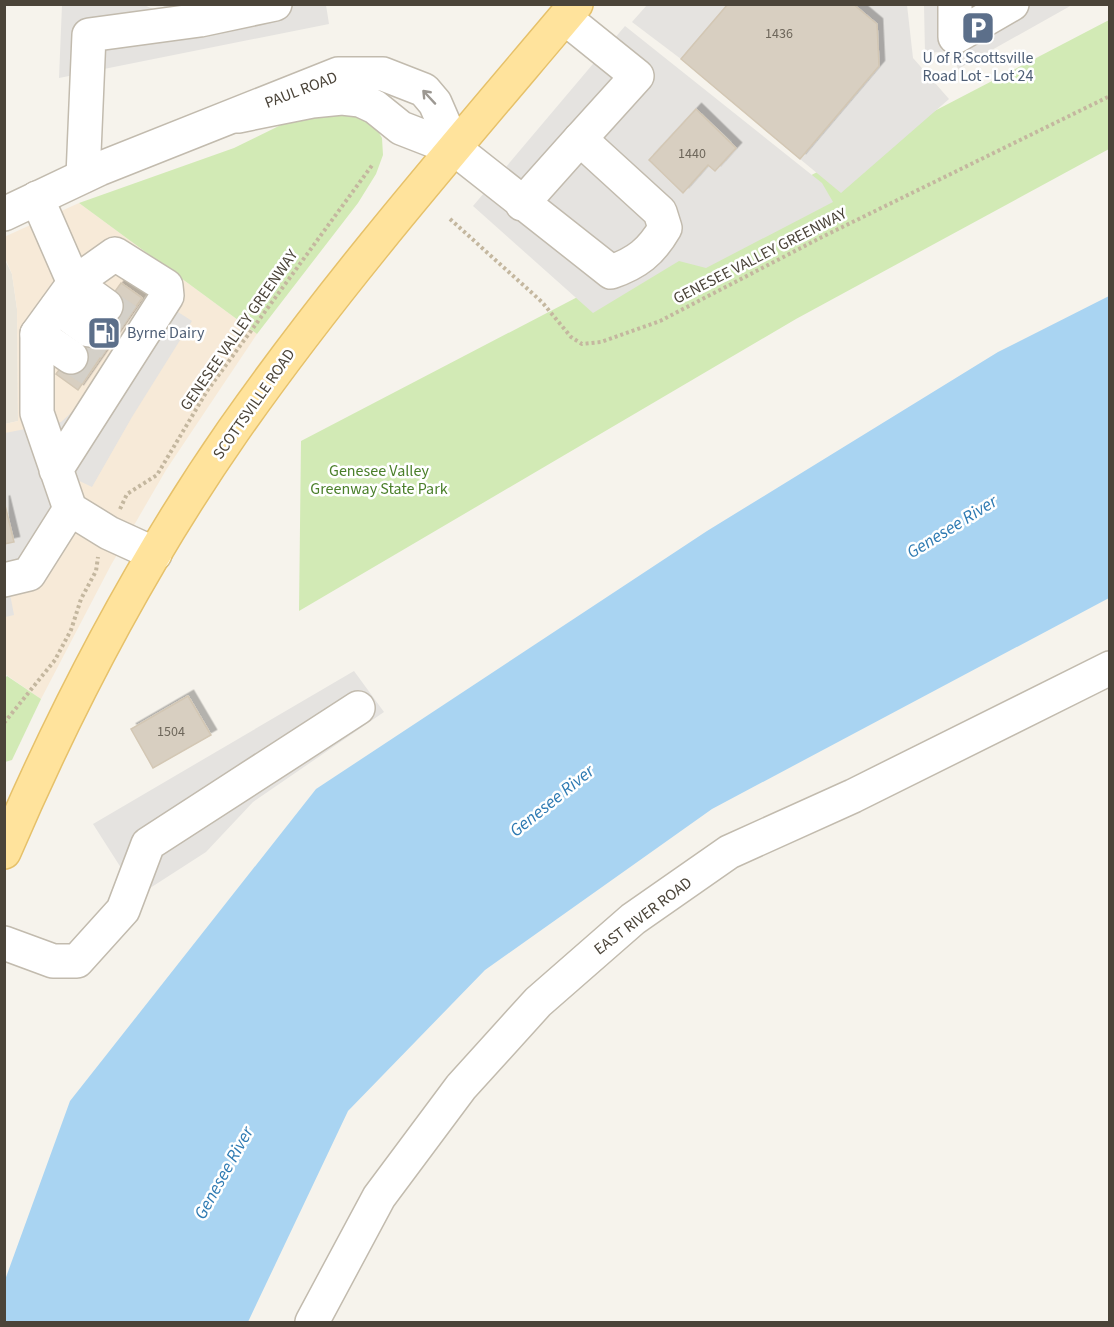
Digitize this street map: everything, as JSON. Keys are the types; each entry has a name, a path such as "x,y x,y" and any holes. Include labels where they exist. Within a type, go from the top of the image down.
{"main road":[{"name":"SCOTTSVILLE ROAD","path":"4,852 63,721 155,554 233,432 310,325 383,231 570,11"}],"street":[{"path":"83,176 89,35 200,20 275,4"},
{"path":"955,4 955,37 1012,4"},
{"path":"522,204 636,76 570,11"},
{"name":"PAUL ROAD","path":"4,214 83,176 238,116 311,83 338,74 383,74 424,90 435,103 455,149"},
{"name":"PAUL ROAD","path":"238,116 294,103 352,99 375,107 401,128 455,149"},
{"path":"455,149 611,272 624,268 653,249 665,228 660,212 580,139"},
{"path":"37,198 65,295 117,332"},
{"path":"56,470 91,370 117,332 167,296 166,286 115,254 65,295 37,334 37,413 56,470 69,508 109,533 155,554"},
{"path":"37,334 91,370"},
{"path":"4,580 29,574 69,508"},
{"name":"EAST RIVER ROAD","path":"312,1323 379,1197 461,1087 537,1002 633,919 729,852 853,796 1110,668"},
{"path":"4,943 53,961 77,961 123,910 147,844 358,708"}],"path":[{"name":"GENESEE VALLEY GREENWAY","path":"450,219 542,302 571,337 582,344 601,342 660,321 822,237 1110,96"},
{"name":"GENESEE VALLEY GREENWAY","path":"4,723 55,660 71,630 81,599 96,571 98,553 127,494 157,475 207,391 373,164"}],"shaded area":[{"path":"163,4 326,5 329,24 59,78 62,5 144,5 153,9 164,8"},
{"path":"647,5 728,5 681,59 632,22"},
{"path":"853,5 907,5 913,58 949,99 841,193 800,159 879,66 877,24"},
{"name":"U of R Scottsville Road Lot - Lot 24","path":"924,5 1072,5 958,69 952,51 925,53"},
{"path":"625,26 822,183 833,202 706,268 679,261 593,313 473,206","holes":["696,109 732,141 731,144 736,148 715,171 708,165 683,193 649,160"]},
{"path":"79,203 257,334 166,470 111,565 41,699 5,674 5,424 18,421 17,309 12,274 5,258 4,237"},
{"path":"4,258 12,274 17,309 18,421 5,424"},
{"path":"153,296 192,321 132,417 92,487 69,476 10,594 14,615 5,617 4,544 14,542 5,501 5,433 61,422 92,394"},
{"path":"354,671 384,712 253,802 206,852 147,890 123,871 93,824"}],"green space":[{"name":"Genesee Valley Greenway State Park","path":"1109,20 1109,149 796,319 299,611 301,441"},
{"path":"350,111 375,126 382,138 383,155 376,174 358,203 257,334 79,203 234,148 285,123 321,113"},
{"path":"7,676 41,699 12,760 5,762 4,679"}],"water":[{"name":"Genesee River","path":"1109,296 1109,598 712,809 485,970 348,1111 248,1322 5,1322 5,1280 70,1101 316,789 707,531 998,352"}],"building":[{"path":"728,4 853,4 877,24 879,66 800,159 681,59"},
{"path":"696,109 736,148 715,171 708,165 683,193 649,160"},
{"path":"121,283 142,298 78,390 56,374"},
{"path":"4,501 14,542 4,544"},
{"path":"188,696 211,735 153,768 131,729"}],"tunnel":[{"path":"106,306 127,320"},
{"path":"89,330 110,344"},
{"path":"71,357 91,370"}],"place":[{"name":"U of R Scottsville Road Lot - Lot 24","path":"978,28"},
{"name":"Byrne Dairy","path":"104,333"}]}
